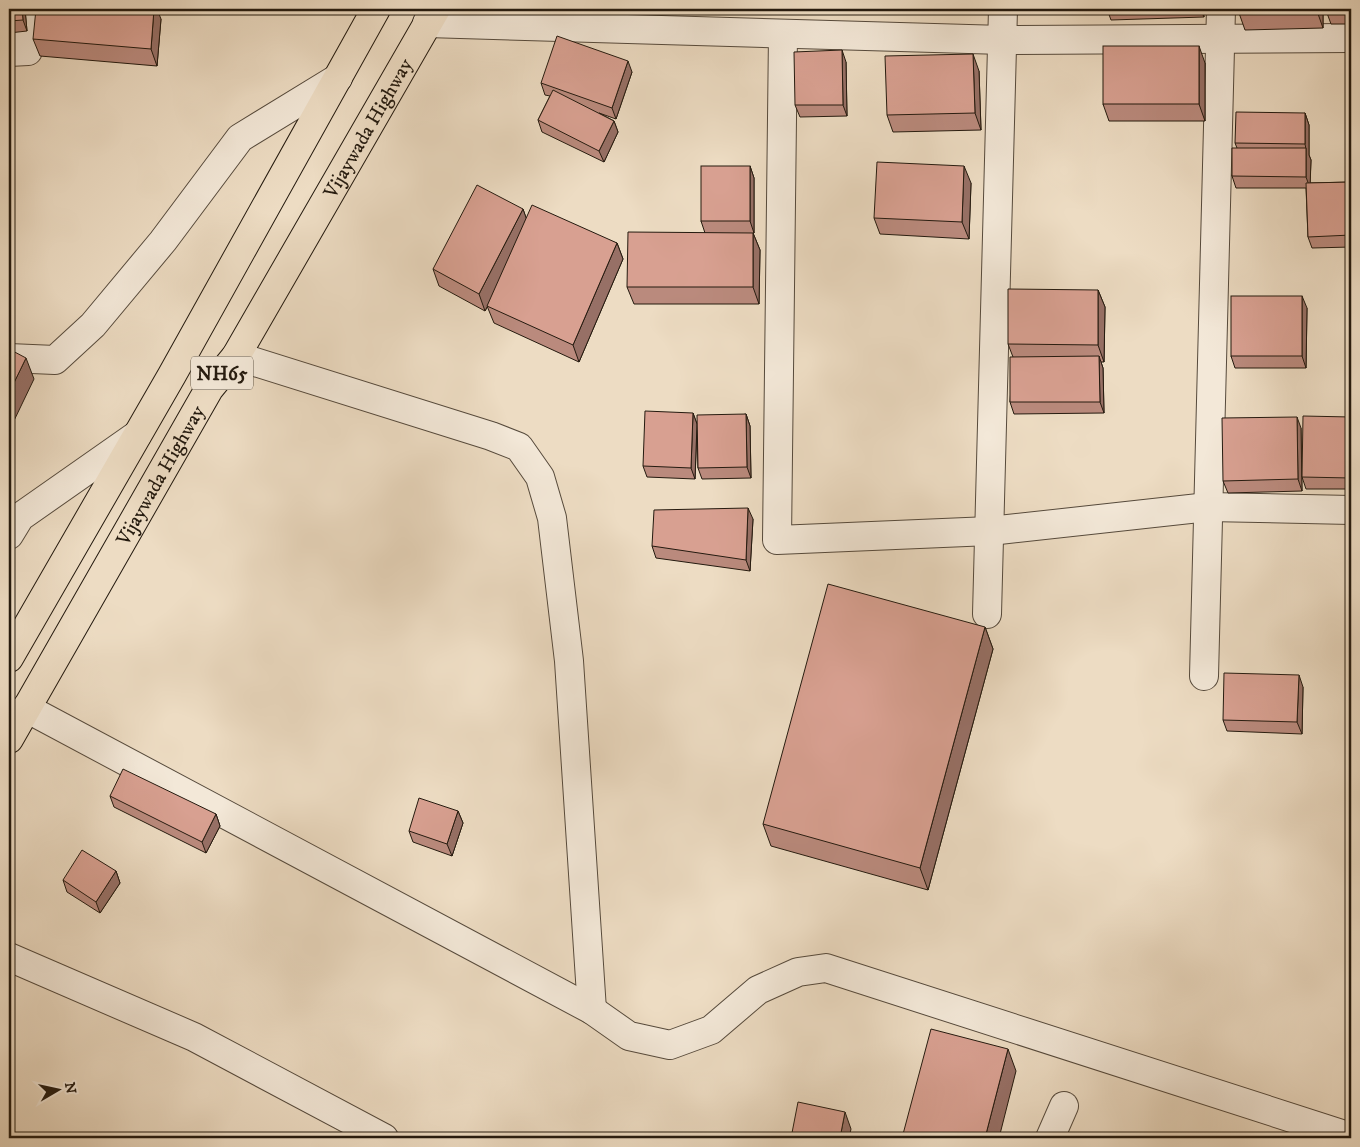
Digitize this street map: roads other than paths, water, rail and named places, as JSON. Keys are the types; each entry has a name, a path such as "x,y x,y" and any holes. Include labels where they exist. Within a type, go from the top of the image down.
{"highway":[{"name":"Vijaywada Highway","path":"9,658 172,375 376,9"},
{"name":"Vijaywada Highway","path":"9,739 209,389 236,356 431,16"},
{"path":"172,375 209,389"}],"street":[{"path":"9,52 28,51 26,9"},
{"path":"987,614 1003,9"},
{"path":"1204,676 1221,9"},
{"path":"431,16 783,34 1003,40 1351,38"},
{"path":"783,34 777,540 990,531 1208,507 1351,510"},
{"path":"9,358 55,360 93,325 163,241 240,138 338,78"},
{"path":"236,356 491,436 519,447 540,477 552,518 569,661 592,1010"},
{"path":"9,535 20,517 137,435"},
{"path":"26,708 592,1010 629,1036 670,1045 710,1030 758,990 798,972 826,968 1351,1137"},
{"path":"9,957 194,1037 384,1138"},
{"path":"1050,1138 1064,1106"}]}
